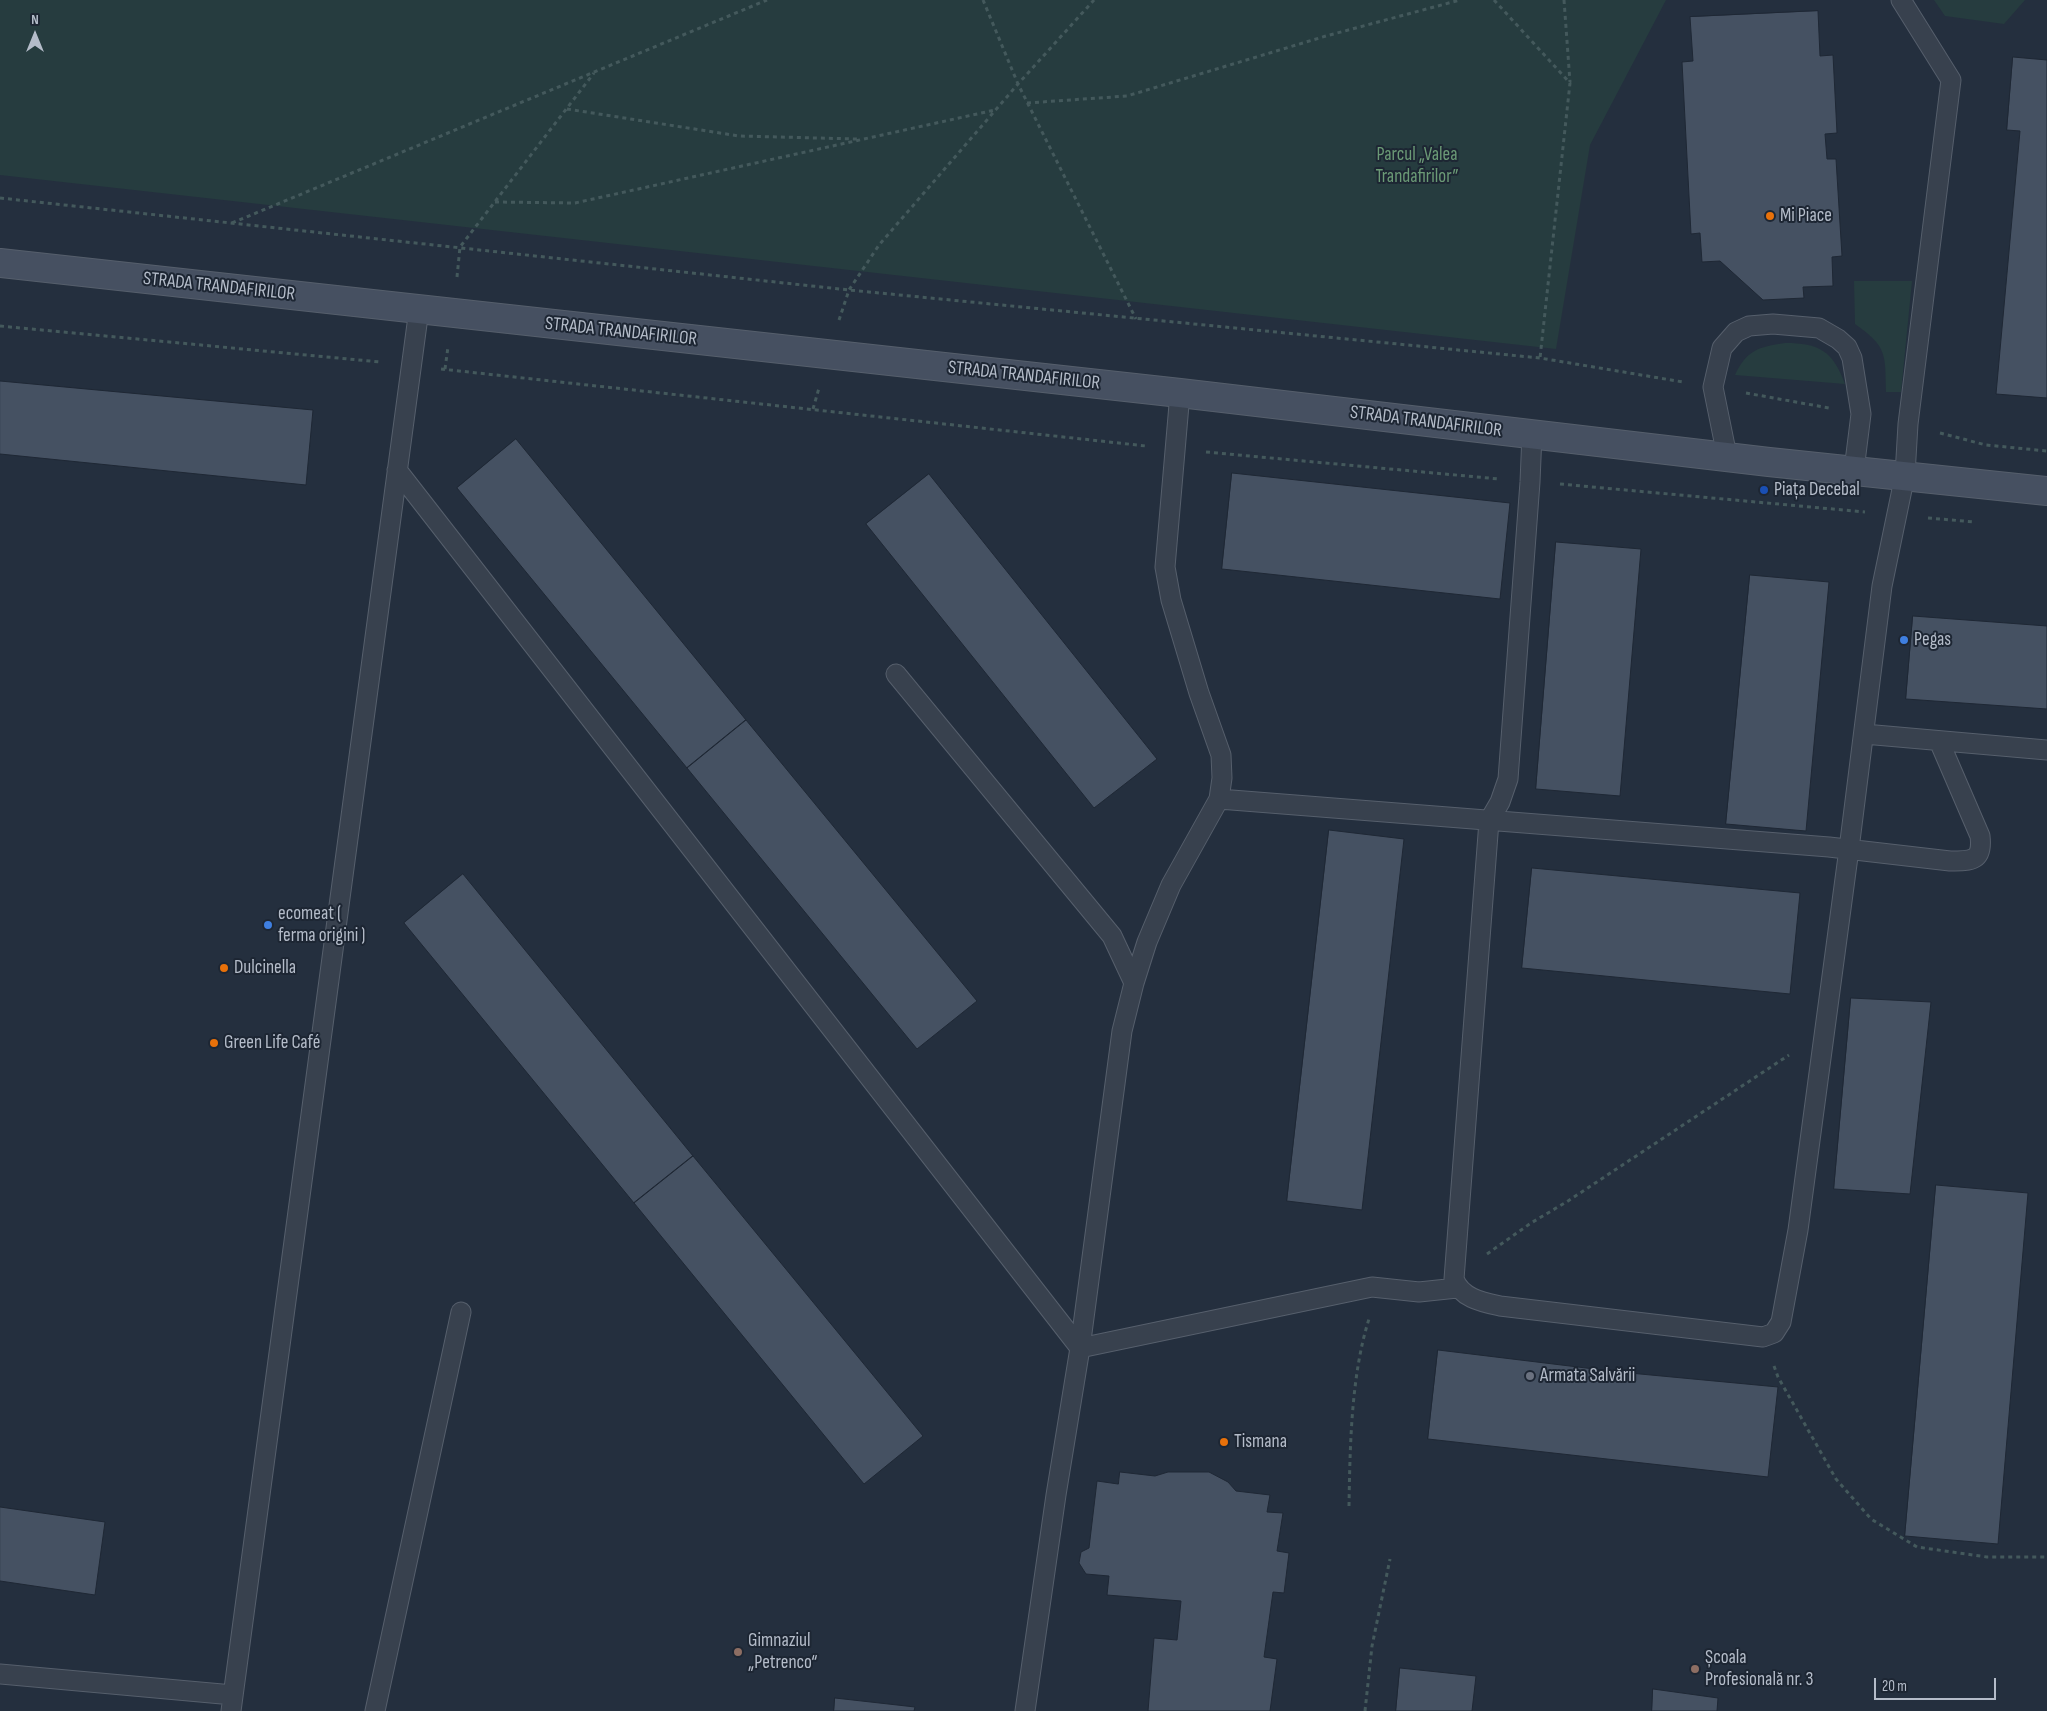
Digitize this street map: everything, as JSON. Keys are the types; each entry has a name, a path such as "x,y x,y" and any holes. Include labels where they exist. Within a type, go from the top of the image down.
{"main road":[{"name":"STRADA TRANDAFIRILOR","path":"0,262 2047,491"}],"lane":[{"path":"1532,434 1508,779 1500,802 1489,821 1454,1279 1457,1288 1466,1295 1482,1302 1500,1306 1763,1337 1774,1333 1781,1322 1798,1230 1850,849 1882,586 1905,475 1908,424 1951,80 1901,0"},
{"path":"0,1674 232,1703 419,309"},
{"path":"1728,456 1712,387 1722,348 1736,332 1749,326 1773,324 1819,328 1838,338 1847,347 1852,358 1861,414 1854,470"},
{"path":"1025,1711 1056,1495 1080,1348 1122,1031 1134,983 1148,942 1171,885 1219,800 1222,778 1221,754 1196,684 1171,600 1165,567 1180,393"},
{"path":"397,470 1080,1348"},
{"path":"896,674 1112,936 1134,983"},
{"path":"1864,734 2047,750"},
{"path":"1219,800 1850,849 1950,862 1969,861 1976,857 1981,849 1980,836 1939,741"},
{"path":"1080,1348 1372,1287 1419,1292 1457,1288"},
{"path":"375,1711 461,1312"}],"path":[{"path":"232,223 767,0"},
{"path":"983,0 1027,103 1136,320"},
{"path":"813,409 828,354 849,290 879,245 995,110 1094,0"},
{"path":"1027,103 1128,96 1326,36 1460,0"},
{"path":"1494,0 1570,82"},
{"path":"1540,358 1570,82 1564,0"},
{"path":"460,247 594,72"},
{"path":"567,109 739,136 862,139"},
{"path":"495,202 576,203 995,110"},
{"path":"0,198 1136,320 1540,358 1861,414"},
{"path":"0,326 411,365 1174,450 1981,522"},
{"path":"1908,424 1986,445 2047,451"},
{"path":"1457,1288 1474,1267 1494,1248 1825,1031"},
{"path":"1349,1506 1351,1443 1361,1345 1371,1315 1381,1299 1394,1289"},
{"path":"1763,1337 1778,1377 1832,1471 1871,1519 1917,1547 1987,1557 2047,1557"},
{"path":"1365,1711 1372,1646 1390,1559"}],"green space":[{"name":"Parcul „Valea Trandafirilor”","path":"0,0 1666,0 1590,145 1556,349 0,175"},
{"path":"1934,0 2025,0 2004,24 1945,16"},
{"path":"1854,281 1912,281 1901,392 1886,392 1884,360 1879,346 1874,339 1855,324"},
{"path":"1785,343 1807,345 1823,351 1835,364 1845,384 1735,375 1744,360 1754,351 1767,346"}],"building":[{"path":"1818,11 1820,56 1833,55 1837,133 1825,134 1827,159 1836,159 1842,256 1832,257 1833,286 1803,287 1804,298 1763,300 1720,261 1702,262 1700,233 1691,234 1682,62 1693,61 1690,17"},
{"path":"2013,57 2047,60 2047,398 1996,394 2020,131 2007,130"},
{"path":"0,381 313,410 306,485 0,454"},
{"path":"516,439 746,720 687,768 457,488"},
{"path":"1232,473 1510,503 1500,599 1222,569"},
{"path":"929,474 1157,759 1094,808 866,524"},
{"path":"1556,542 1641,549 1620,796 1536,789"},
{"path":"1750,575 1829,582 1806,831 1726,824"},
{"path":"1913,616 2047,626 2047,709 1906,699"},
{"path":"746,720 977,1001 917,1049 687,768"},
{"path":"1329,830 1404,839 1362,1210 1287,1201"},
{"path":"1532,868 1800,893 1790,994 1522,968"},
{"path":"463,874 693,1156 634,1203 404,923"},
{"path":"1851,998 1931,1002 1910,1194 1834,1189"},
{"path":"693,1156 923,1436 864,1484 634,1203"},
{"path":"1936,1185 2028,1193 1998,1544 1905,1536"},
{"path":"1438,1350 1619,1372 1778,1387 1768,1477 1428,1439"},
{"path":"1120,1472 1155,1476 1168,1472 1209,1472 1228,1482 1236,1491 1270,1495 1267,1512 1283,1513 1277,1551 1289,1553 1284,1593 1273,1592 1264,1657 1277,1659 1270,1711 1148,1711 1154,1638 1177,1640 1181,1601 1107,1595 1109,1576 1086,1574 1079,1563 1081,1552 1089,1548 1097,1481 1118,1484"},
{"path":"0,1507 105,1522 95,1595 0,1581"},
{"path":"1400,1668 1476,1676 1472,1711 1396,1711"},
{"path":"1653,1689 1718,1698 1717,1711 1652,1711"},
{"path":"835,1698 915,1707 914,1711 834,1711"}],"place":[{"name":"Mi Piace","path":"1770,216"},
{"name":"Piața Decebal","path":"1764,490"},
{"name":"Pegas","path":"1904,640"},
{"name":"ecomeat ( ferma origini )","path":"268,925"},
{"name":"Dulcinella","path":"224,968"},
{"name":"Green Life Café","path":"214,1043"},
{"name":"Armata Salvării","path":"1530,1376"},
{"name":"Tismana","path":"1224,1442"},
{"name":"Gimnaziul „Petrenco“","path":"738,1652"},
{"name":"Școala Profesională nr. 3","path":"1695,1669"}]}
